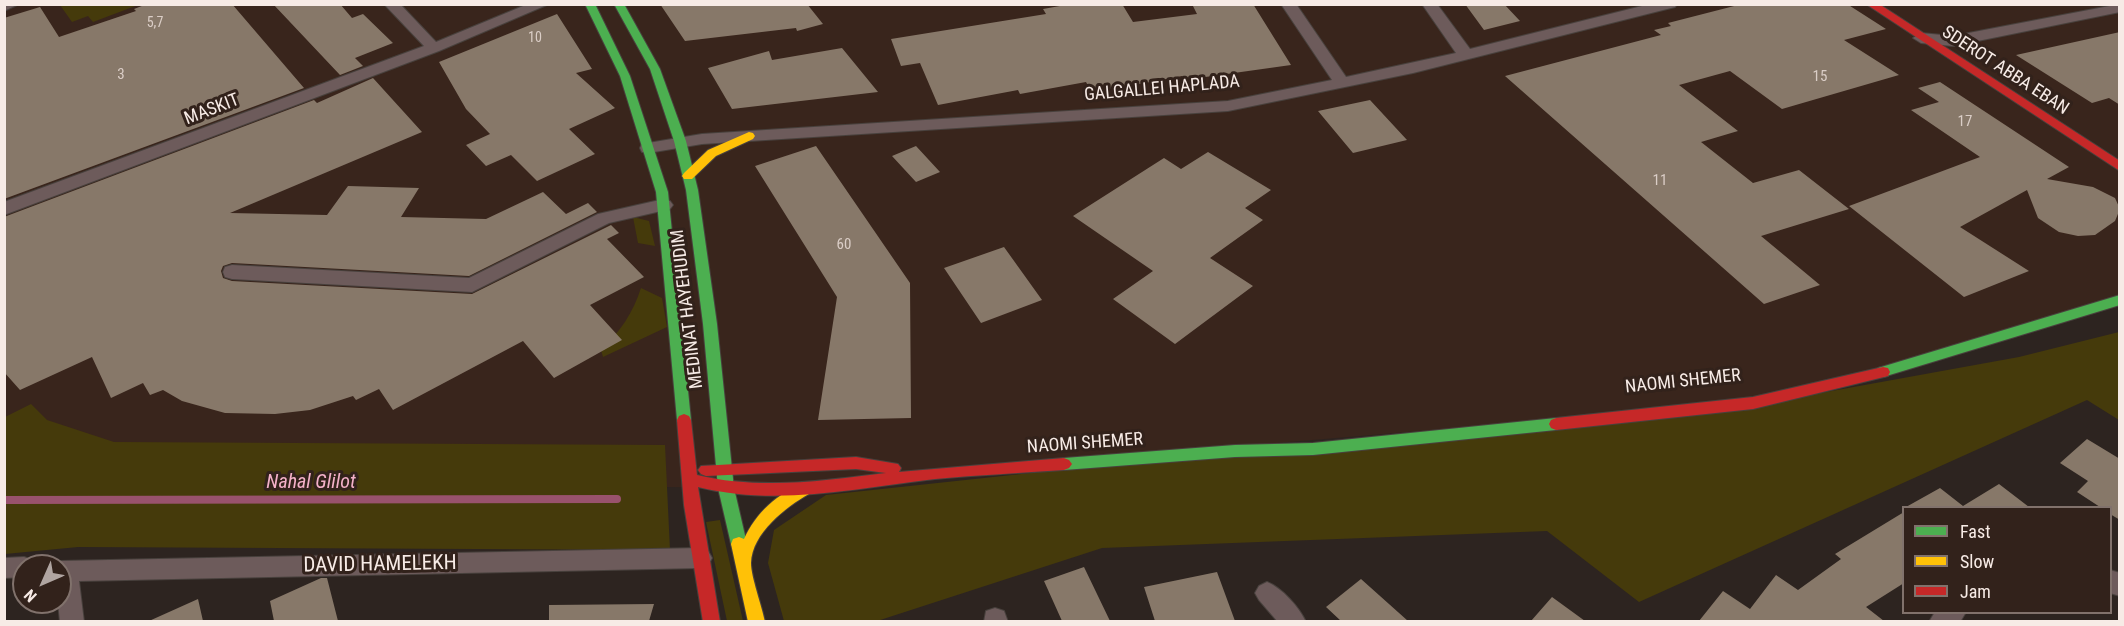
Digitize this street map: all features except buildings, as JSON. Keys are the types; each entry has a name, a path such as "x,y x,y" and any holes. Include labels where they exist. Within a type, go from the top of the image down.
{"street":[{"path":"4,7 12,4"},
{"path":"391,4 434,48"},
{"name":"MASKIT","path":"4,209 434,48 542,4"},
{"name":"MASKIT","path":"434,48 555,4"},
{"name":"MEDINAT HAYEHUDIM","path":"590,4 625,76 662,192 688,475 712,621"},
{"name":"MEDINAT HAYEHUDIM","path":"619,4 655,69 680,141 692,190 710,324 726,488 757,621"},
{"path":"1288,4 1342,83"},
{"path":"1429,4 1466,55"},
{"name":"GALGALLEI HAPLADA","path":"648,148 680,141 749,136 1228,106 1466,55 1670,4"},
{"name":"SDEROT ABBA EBAN","path":"1871,4 2120,167"},
{"path":"1921,38 1953,41 2120,8"},
{"name":"SDEROT ABBA EBAN","path":"1926,23 1972,53"},
{"path":"688,176 712,153 749,136"},
{"path":"232,272 472,285 604,218 663,205"},
{"name":"NAOMI SHEMER","path":"688,475 726,488 806,490 937,473 1236,451 1313,449 1753,403 1858,380 2120,300"},
{"name":"NAOMI SHEMER","path":"1236,451 1337,437 1742,394 1846,370 1911,349"},
{"path":"721,442 745,458 771,466"},
{"name":"NAOMI SHEMER","path":"688,475 724,469 856,463 937,473"},
{"path":"743,563 762,520 780,502 806,490"},
{"name":"DAVID HAMELEKH","path":"72,572 700,558"},
{"path":"1267,593 1294,621"}],"shaded area":[{"path":"138,4 93,22 88,16 72,22 60,5"},
{"path":"5,5 2119,5 2119,300 1753,403 741,488 5,478"},
{"path":"633,217 649,221 655,246 638,243"},
{"path":"641,288 662,298 667,327 603,357 601,350 625,322"},
{"path":"2119,332 2119,420 2087,400 1639,602 1547,531 1102,548 874,622 784,621 768,563 774,530 826,495 1235,451 1749,406 2019,357"},
{"path":"31,404 47,420 114,442 665,445 670,550 78,547 5,554 5,417"},
{"path":"720,520 743,621 727,621 706,522"}],"waterway":[{"name":"Nahal Glilot","path":"4,500 617,499"}],"traffic: fast":[{"path":"590,4 625,76 662,192 684,420"},
{"path":"619,4 655,69 680,141 692,190 710,324 726,488 739,544"},
{"path":"1883,372 2120,300"},
{"path":"1064,464 1235,451 1313,449 1556,424"}],"traffic: slow":[{"path":"688,176 712,153 749,136"},
{"path":"743,563 752,539 764,519 782,503 804,490"},
{"path":"739,544 757,622"}],"traffic: jam":[{"path":"1871,4 2120,167"},
{"path":"1556,424 1753,403 1883,372"},
{"path":"684,420 692,505 712,622"},
{"path":"706,470 856,463 893,468"},
{"path":"689,479 726,488 805,490 937,473 1064,464"}]}
